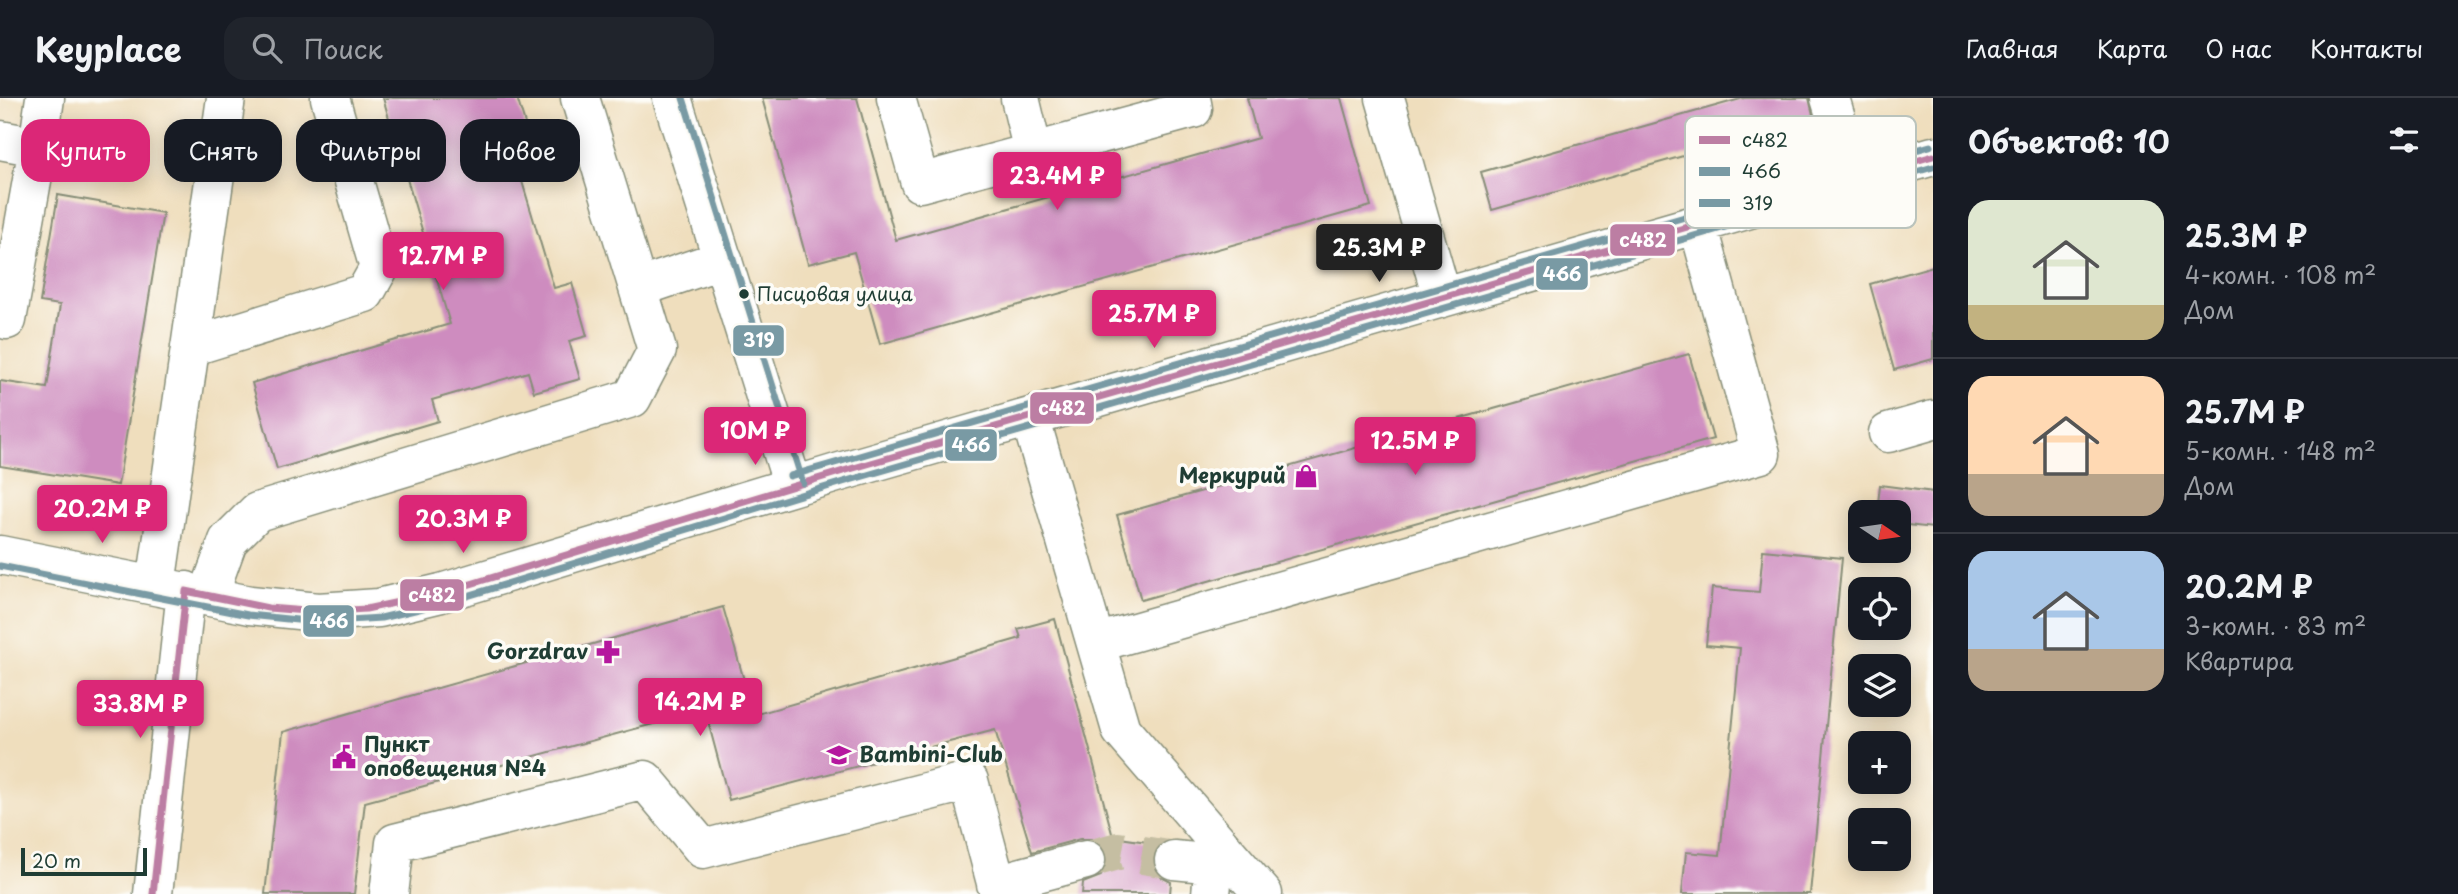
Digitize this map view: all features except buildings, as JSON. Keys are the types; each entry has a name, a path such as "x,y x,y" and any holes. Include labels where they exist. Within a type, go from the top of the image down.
{"street":[{"path":"42,119 45,98"},
{"path":"153,894 183,591 190,347 226,98"},
{"path":"190,347 365,293 379,268 330,98"},
{"path":"183,591 257,512 632,398 657,350 580,98"},
{"path":"672,98 793,486"},
{"path":"896,98 920,183 1193,109 1191,98"},
{"path":"1020,98 1033,152"},
{"path":"1385,98 1442,297"},
{"path":"1830,98 1835,116"},
{"path":"0,140 21,144"},
{"path":"1916,161 1933,156"},
{"path":"0,318 8,320 32,182"},
{"path":"0,555 250,605 318,612 379,608 441,593 793,486 1685,228"},
{"path":"1096,642 1761,454 1699,228"},
{"path":"638,288 723,259"},
{"path":"1030,417 1121,730 1214,866"},
{"path":"1888,433 1933,420"},
{"path":"389,894 395,843 645,780 703,849 969,781 997,889 1086,860"},
{"path":"1174,859 1214,866 1264,894"}],"tunnel":[{"path":"1086,860 1118,851 1174,860"}],"transit line":[{"name":"319","path":"683,98 803,483"},
{"name":"319","path":"1916,150 1930,146"},
{"name":"с482","path":"1916,161 1933,156"},
{"name":"466","path":"1916,172 1933,167"},
{"name":"319","path":"790,476 1685,217"},
{"name":"с482","path":"186,591 268,608 319,612 366,609 441,593 840,472 1685,228"},
{"name":"466","path":"0,566 248,615 317,622 381,618 444,603 843,482 1722,228"},
{"name":"с482","path":"153,894 186,591"}],"place":[{"name":"Писцовая улица","path":"744,294"},
{"name":"Меркурий","path":"1306,476"},
{"name":"Gorzdrav","path":"608,652"},
{"name":"Bambini-Club","path":"839,755"},
{"name":"Пункт оповещения №4","path":"344,757"}]}
